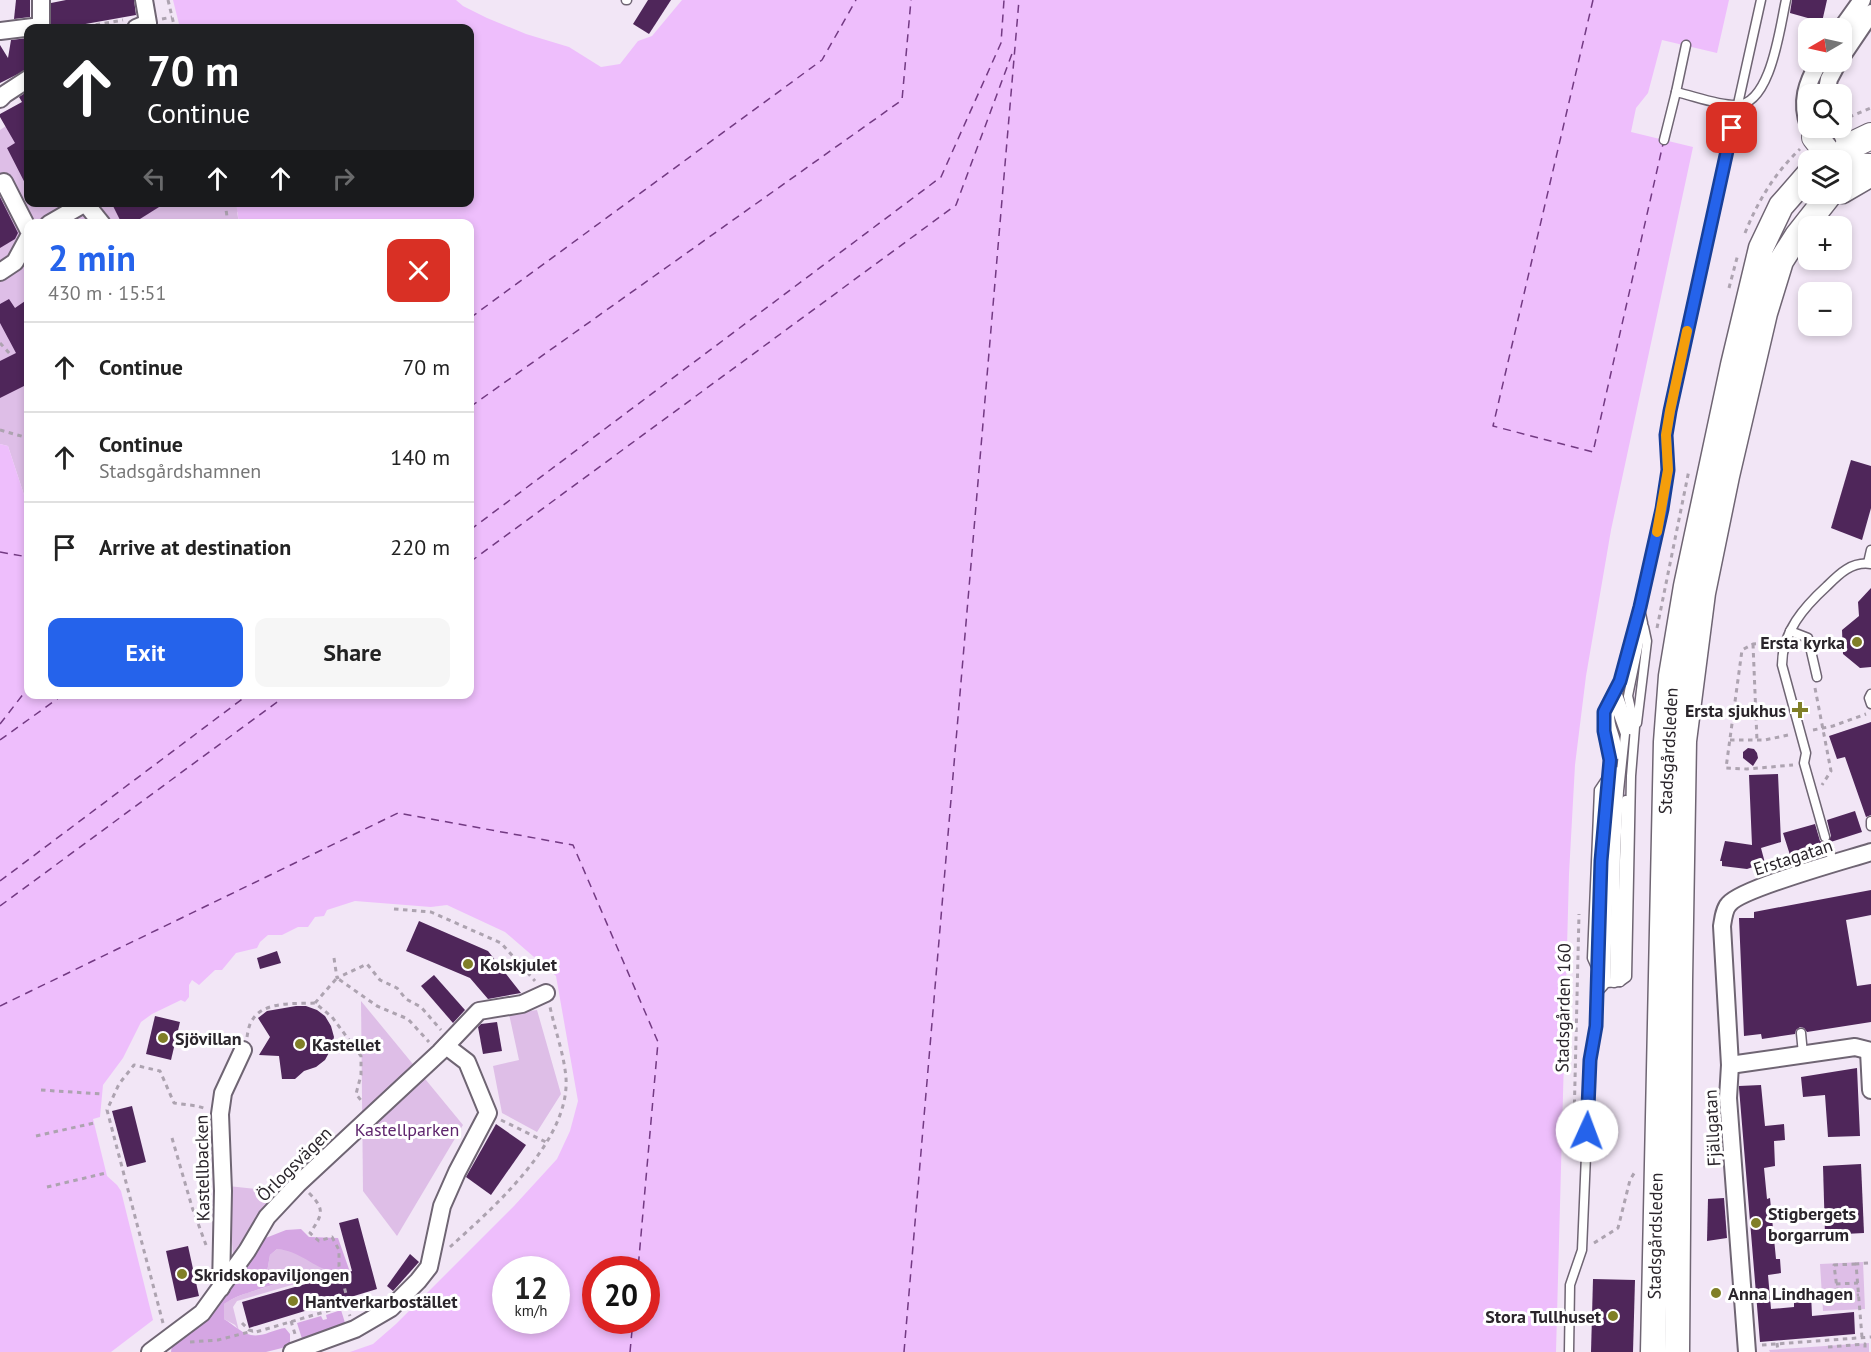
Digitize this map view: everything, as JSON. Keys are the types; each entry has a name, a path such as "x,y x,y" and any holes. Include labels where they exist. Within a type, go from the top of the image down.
{"main road":[{"path":"1852,168 1871,167"},
{"path":"1852,170 1871,174"},
{"name":"Stadsgårdsleden","path":"1653,1352 1666,742 1671,676 1694,551 1733,365 1761,248 1781,206 1798,187"},
{"name":"Stadsgårdsleden","path":"1677,1352 1684,741 1703,593 1727,476 1765,313 1781,261 1817,204"}],"street":[{"path":"41,0 41,24"},
{"path":"144,0 148,23 146,24"},
{"path":"1849,18 1862,0"},
{"path":"1852,41 1871,13"},
{"path":"0,31 24,29"},
{"path":"0,99 24,82"},
{"path":"0,184 4,182 24,221"},
{"path":"59,219 79,207"},
{"path":"89,207 98,219"},
{"path":"0,272 22,266"},
{"name":"Erstagatan","path":"1729,904 1749,892 1831,856 1871,852"},
{"name":"Fjällgatan","path":"1729,904 1722,926 1730,1065 1728,1098 1752,1348"},
{"name":"Örlogsvägen","path":"150,1352 202,1313 247,1251 267,1217 298,1184 446,1047 479,1011 522,1004 546,993"},
{"path":"291,1352 355,1329 391,1308 429,1267 442,1206 488,1113 467,1062 446,1047"},
{"path":"1730,1065 1855,1047 1870,1051 1871,1090"},
{"name":"Kastellbacken","path":"221,1289 223,1191 220,1114 223,1093 243,1050"}],"lane":[{"path":"1569,1352 1570,1285 1582,1250 1590,1060 1596,1026 1601,861 1610,760 1604,731 1604,712 1620,681 1640,607 1662,509 1668,470 1666,435 1670,411 1761,0"},
{"path":"1676,92 1736,106 1748,102 1757,95 1765,82 1786,0"},
{"path":"1664,140 1686,45"},
{"path":"1825,837 1804,763 1806,753 1782,665 1785,642 1806,605 1840,573 1854,565 1869,563 1871,550"},
{"path":"1597,992 1627,976 1631,776 1635,727 1628,696 1643,622 1640,607"},
{"path":"1790,631 1808,638 1817,677"},
{"path":"1871,694 1869,698 1871,704"},
{"path":"1613,983 1609,864 1618,744 1609,723 1614,695"},
{"path":"1613,983 1631,728 1614,695"},
{"path":"1801,1033 1803,1054"}],"path":[{"path":"168,0 174,24"},
{"path":"162,6 170,5"},
{"path":"167,18 172,17"},
{"path":"110,24 118,21"},
{"path":"1852,117 1871,108"},
{"path":"0,343 11,355"},
{"path":"0,430 24,437"},
{"path":"1785,642 1753,644 1742,650 1726,768 1747,769 1804,763"},
{"path":"1753,644 1757,741"},
{"path":"1813,799 1831,771 1814,686 1817,677"},
{"path":"1812,730 1871,713"},
{"path":"1729,740 1757,741 1801,733"},
{"path":"394,909 431,912 501,943 546,993 566,1079 564,1105 548,1143 498,1203 429,1267"},
{"name":"Stadsgården 160","path":"1574,1127 1579,914"},
{"path":"334,958 337,978 376,1006 408,1019 446,1047"},
{"path":"243,1050 251,1021 257,1013 267,1008 315,1003 337,978 367,964 380,980 397,988 406,999 421,1007 446,1047"},
{"path":"315,1003 332,1017 361,1056 361,1075 356,1094 373,1114"},
{"path":"220,1114 197,1106 174,1103 160,1071 134,1065 119,1084 107,1110 168,1339 174,1343 218,1340 341,1307 347,1308"},
{"path":"41,1090 102,1094"},
{"path":"488,1113 548,1143"},
{"path":"36,1136 94,1123"},
{"path":"172,1138 192,1207 207,1248"},
{"path":"1582,1250 1618,1228 1630,1180 1640,1163"},
{"path":"47,1188 106,1173"},
{"path":"298,1184 318,1202 321,1209 321,1217 310,1233 319,1241 332,1237 339,1250 339,1266 348,1302 347,1308 355,1329"},
{"path":"1859,1295 1838,1296 1834,1265 1868,1263"},
{"path":"1856,1264 1862,1337"},
{"path":"1836,1284 1858,1283"},
{"path":"242,1323 244,1327 253,1331"},
{"path":"1752,1348 1871,1337"},
{"path":"1828,1340 1828,1352"},
{"path":"1777,1344 1778,1352"},
{"path":"1828,1347 1864,1344 1865,1352"}],"green space":[{"path":"6,126 11,134 24,127 24,207 255,207 237,212 238,219 24,219 24,495 8,446 0,444 0,130"},
{"name":"Kastellparken","path":"361,1001 463,1125 397,1236 363,1191"},
{"path":"537,1010 561,1094 537,1132 502,1113 493,1066 519,1060 509,1014"},
{"path":"228,1186 283,1192 233,1256"},
{"path":"277,1249 290,1250 336,1272 237,1301 233,1307 239,1331 235,1325 224,1319 224,1304 238,1296 284,1280 267,1272 270,1255"},
{"path":"1863,1262 1865,1309 1823,1311 1820,1264"},
{"path":"1869,1343 1869,1352 1770,1352 1769,1350"}],"shaded area":[{"path":"173,0 456,0 487,18 526,34 569,47 601,67 620,64 638,41 652,36 682,0 1729,0 1717,53 1662,40 1648,93 1636,108 1631,132 1693,147 1611,530 1586,676 1575,765 1569,874 1556,1352 350,1352 373,1344 396,1324 514,1206 557,1159 570,1131 578,1101 556,976 505,932 447,905 431,907 355,901 327,910 324,916 315,917 308,927 298,927 282,935 268,935 257,948 236,953 222,970 215,970 199,985 192,980 189,985 189,997 185,1002 181,1000 141,1022 123,1058 103,1085 100,1117 93,1119 107,1176 121,1191 153,1320 111,1352 0,1352 0,444 8,446 24,495 24,699 474,699 474,219 238,219 237,207 474,207 474,24 179,24"},
{"path":"301,1229 309,1237 338,1238 350,1272 331,1272 296,1254 277,1249 270,1255 267,1272 285,1279 238,1296 224,1304 224,1319 241,1331 255,1335 285,1328 290,1334 290,1346 266,1352 171,1352 172,1345 258,1241 286,1230"},
{"path":"341,1310 346,1326 303,1342 297,1323 321,1316 323,1320 327,1319 326,1315"}],"building":[{"path":"16,0 30,0 30,17 14,19"},
{"path":"66,0 134,0 136,15 85,24 51,24 51,3"},
{"path":"648,0 671,0 649,34 633,24"},
{"path":"1792,0 1827,0 1823,18 1808,18 1790,13"},
{"path":"24,38 24,71 0,83 0,45 8,58 11,40"},
{"path":"24,94 24,181 7,148 15,143 0,117 0,114 22,102 19,97"},
{"path":"0,197 18,233 15,239 0,248"},
{"path":"114,207 159,207 140,219 120,219"},
{"path":"9,299 15,308 24,302 24,386 0,398 0,361 16,353 0,323 0,304"},
{"path":"1851,460 1871,466 1871,508 1862,540 1831,528"},
{"name":"Ersta kyrka","path":"1871,588 1871,667 1860,668 1843,654 1842,630 1859,616 1858,602"},
{"path":"1871,722 1871,815 1866,817 1845,757 1837,759 1829,736"},
{"path":"1748,748 1754,749 1757,753 1758,758 1753,766 1743,758 1743,752"},
{"path":"1778,774 1781,842 1761,848 1765,863 1747,869 1722,866 1722,861 1720,861 1725,841 1752,845 1749,775"},
{"path":"1855,811 1862,832 1790,855 1783,833 1815,824 1820,841 1827,843 1831,836 1827,820"},
{"path":"1871,890 1871,915 1846,920 1857,986 1871,984 1871,1022 1807,1032 1800,1027 1795,1034 1762,1039 1761,1034 1744,1036 1739,918 1754,918 1754,912"},
{"name":"Kolskjulet","path":"419,921 488,951 521,993 488,999 470,978 406,951"},
{"path":"277,951 281,963 260,969 257,958"},
{"path":"434,975 465,1010 453,1023 421,986"},
{"name":"Kastellet","path":"306,1006 325,1016 334,1037 325,1060 316,1067 304,1071 295,1079 282,1079 279,1056 259,1055 270,1037 258,1018 267,1011"},
{"name":"Sjövillan","path":"155,1016 180,1022 171,1060 146,1054"},
{"path":"497,1022 502,1051 483,1054 478,1027 481,1024"},
{"path":"1857,1068 1860,1136 1828,1137 1825,1095 1803,1097 1801,1077"},
{"path":"1761,1085 1765,1126 1784,1124 1785,1140 1774,1141 1775,1166 1764,1168 1767,1199 1770,1198 1776,1259 1780,1259 1781,1273 1768,1275 1771,1309 1794,1307 1794,1293 1811,1293 1812,1316 1854,1312 1855,1334 1760,1342 1739,1086"},
{"path":"132,1106 146,1162 127,1167 112,1111"},
{"path":"496,1124 526,1145 491,1195 466,1177"},
{"path":"1861,1164 1864,1233 1825,1235 1823,1166"},
{"path":"1724,1198 1727,1238 1707,1241 1708,1199"},
{"path":"358,1218 377,1289 249,1328 242,1302 352,1271 339,1223"},
{"name":"Skridskopaviljongen","path":"188,1246 199,1296 177,1301 166,1251"},
{"path":"410,1254 419,1262 393,1291 387,1286"},
{"name":"Stora Tullhuset","path":"1593,1279 1635,1280 1633,1352 1591,1352"}],"ferry route":[{"path":"474,315 822,60 856,0"},
{"path":"474,404 902,100 911,0"},
{"path":"474,527 941,177 1001,43 1004,0"},
{"path":"904,1352 1019,0"},
{"path":"1593,0 1493,426 1593,452 1663,144"},
{"path":"474,559 956,205 1013,51"},
{"path":"0,552 24,556"},
{"path":"0,724 24,693"},
{"path":"0,740 57,699"},
{"path":"0,881 242,699"},
{"path":"0,906 281,699"},
{"path":"0,1006 398,813 573,845 658,1042 639,1256"},
{"path":"630,1352 632,1334"}],"slow traffic":[{"path":"1657,532 1668,470 1666,435 1687,331"}],"place":[{"name":"Ersta kyrka","path":"1857,642"},
{"name":"Ersta sjukhus","path":"1800,710"},
{"name":"Kolskjulet","path":"468,964"},
{"name":"Sjövillan","path":"163,1038"},
{"name":"Kastellet","path":"300,1044"},
{"name":"Stigbergets borgarrum","path":"1756,1223"},
{"name":"Skridskopaviljongen","path":"182,1274"},
{"name":"Anna Lindhagen","path":"1716,1293"},
{"name":"Hantverkarbostället","path":"293,1301"},
{"name":"Stora Tullhuset","path":"1613,1316"}],"route":[{"path":"1587,1131 1590,1060 1596,1026 1601,861 1610,760 1604,731 1604,712 1620,681 1640,607 1662,509 1668,470 1666,435 1670,411 1732,128"}]}
